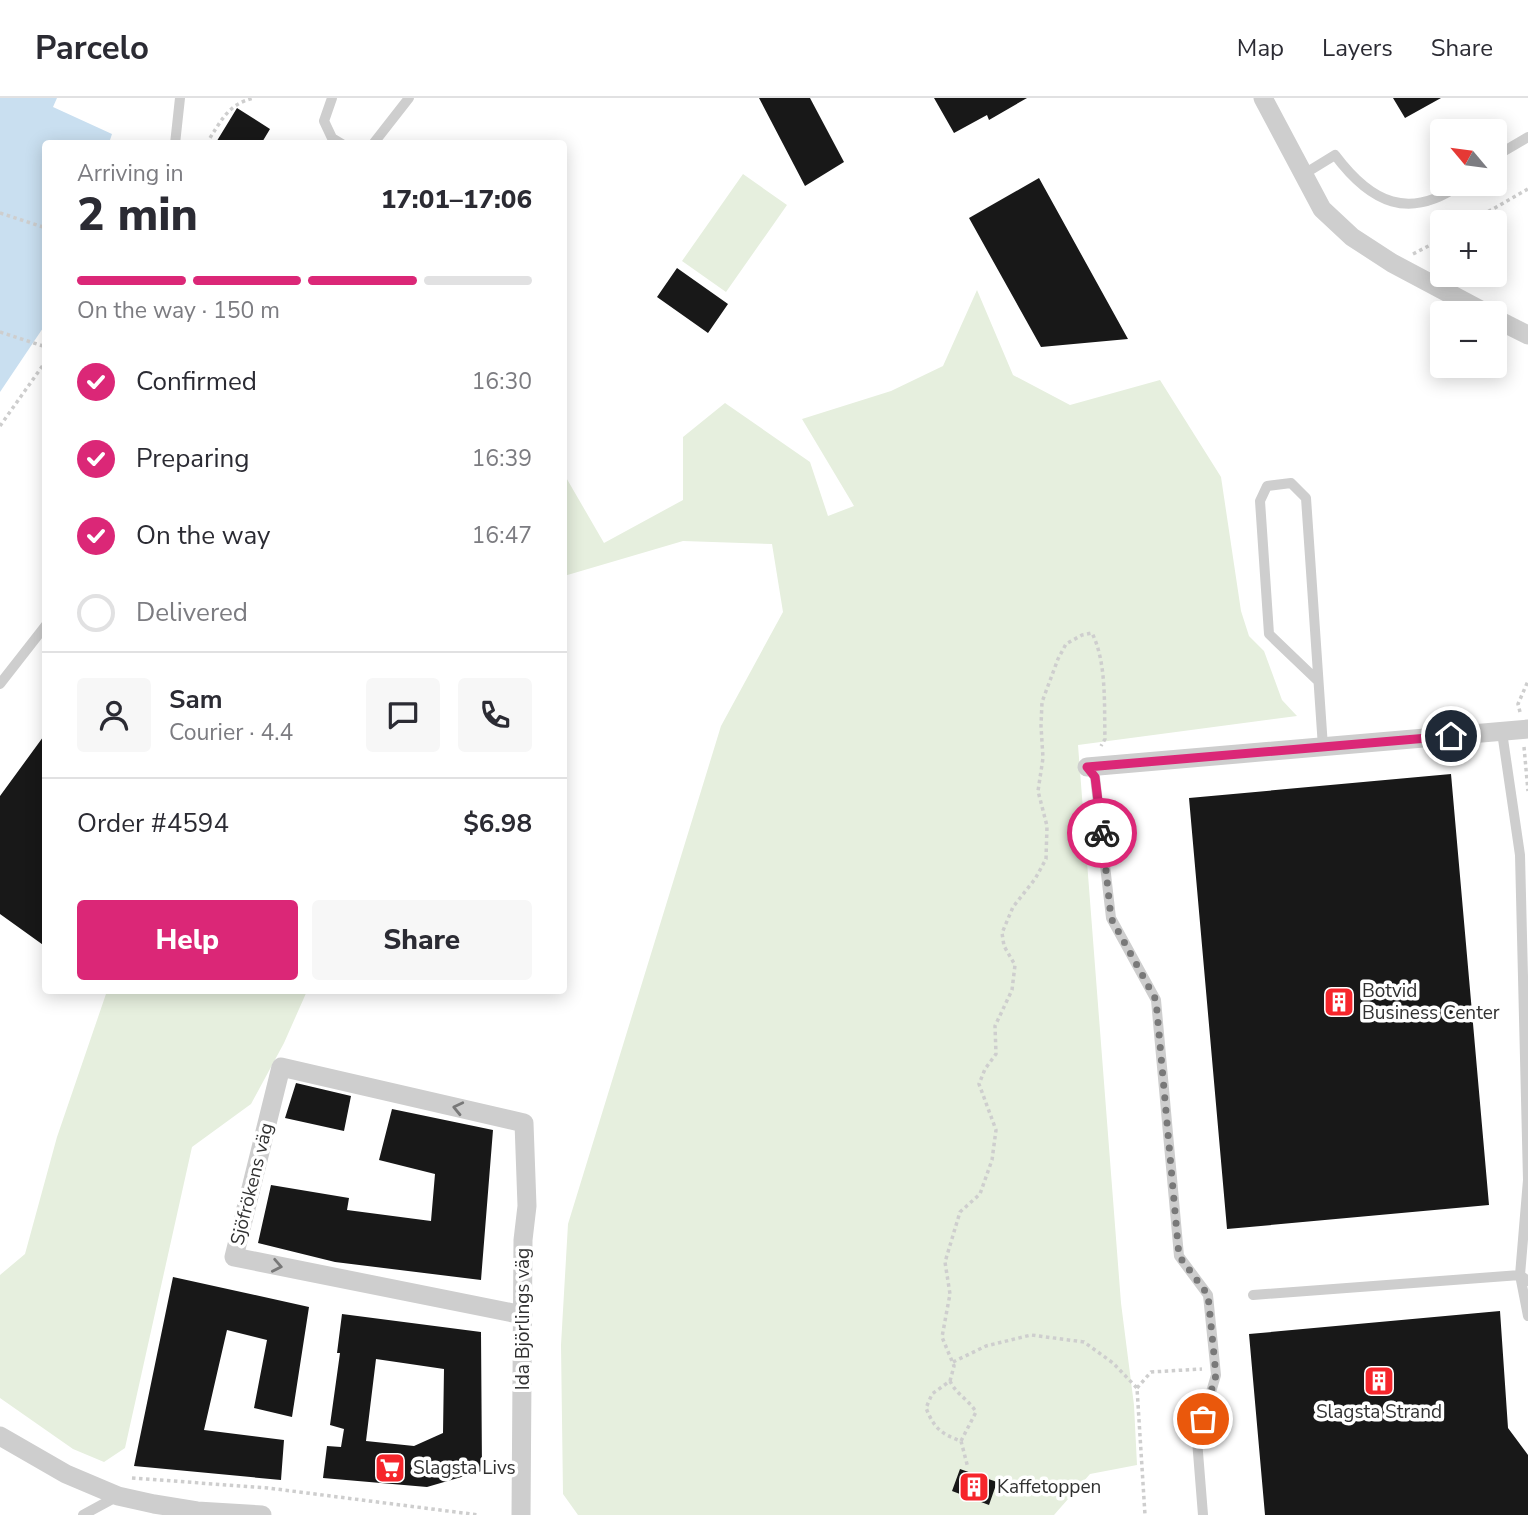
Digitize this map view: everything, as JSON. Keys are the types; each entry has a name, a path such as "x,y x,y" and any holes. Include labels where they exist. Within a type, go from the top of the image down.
{"street":[{"path":"1263,98 1322,209 1352,237 1392,263 1463,301"},
{"path":"1507,324 1528,335"},
{"path":"1087,767 1528,729"},
{"name":"Sjöfrökens väg","path":"523,1315 234,1257 281,1067 524,1123"},
{"name":"Ida Björlings väg","path":"521,1515 523,1240 527,1206 524,1123"},
{"path":"0,1436 66,1474 120,1486 154,1504 197,1511 262,1515"}],"lane":[{"path":"175,140 180,98"},
{"path":"332,98 324,121 335,140"},
{"path":"376,140 410,98"},
{"path":"1507,149 1528,137"},
{"path":"1304,174 1335,155 1348,171 1384,199 1401,204 1440,196"},
{"path":"1318,681 1269,634 1260,502 1267,486 1291,483 1306,498 1323,747"},
{"path":"0,684 42,630"},
{"path":"1502,732 1520,855 1528,1180 1524,1278 1528,1315"},
{"path":"1087,767 1095,777 1111,918 1156,1000 1179,1256 1208,1295 1216,1375 1197,1440 1203,1515"},
{"path":"1254,1295 1524,1278"},
{"path":"83,1515 120,1486"}],"path":[{"path":"209,140 230,107 254,98"},
{"path":"1491,210 1528,189"},
{"path":"0,213 42,227"},
{"path":"1392,263 1430,246"},
{"path":"0,332 42,346"},
{"path":"0,426 42,367"},
{"path":"968,1468 961,1441 976,1412 970,1403 954,1390 950,1381 954,1366 942,1337 950,1294 945,1262 960,1212 980,1194 992,1160 996,1130 979,1084 985,1069 996,1054 995,1026 1012,990 1015,965 1004,946 1002,933 1013,907 1035,879 1046,859 1047,826 1038,792 1043,758 1042,702 1066,644 1082,635 1092,634 1101,662 1105,739 1087,767"},
{"path":"953,1362 986,1346 1031,1335 1084,1342 1113,1363 1137,1388 1145,1515"},
{"path":"1137,1388 1151,1372 1215,1369"},
{"path":"950,1381 932,1394 926,1408 932,1423 946,1436 961,1441"},
{"path":"120,1486 268,1488 479,1515"}],"green space":[{"path":"743,174 787,205 726,292 682,261"},
{"path":"977,290 1013,375 1070,405 1160,380 1221,477 1241,611 1249,636 1264,651 1282,700 1297,716 1078,745 1121,1303 1134,1405 1137,1465 1090,1474 1054,1515 578,1515 563,1494 561,1345 568,1224 721,726 783,612 772,544 683,541 567,575 567,479 604,543 683,500 683,437 725,403 810,462 828,516 854,506 802,419 891,391 943,366"},
{"path":"106,994 306,994 284,1043 251,1104 192,1147 125,1448 104,1462 73,1449 0,1398 0,1275 25,1254 57,1137"}],"water":[{"path":"0,98 57,98 53,107 112,134 110,140 42,140 42,329 0,392"}],"building":[{"path":"759,98 810,98 844,162 805,186"},
{"path":"934,98 1027,98 989,120 987,115 954,133"},
{"path":"1393,98 1441,98 1405,118"},
{"path":"237,108 270,129 263,140 217,140"},
{"path":"1039,178 1128,339 1041,347 969,218"},
{"path":"677,268 728,304 708,333 657,297"},
{"path":"42,738 42,944 0,914 0,796"},
{"name":"Botvid Business Center","path":"1451,774 1489,1205 1227,1229 1189,798"},
{"path":"296,1083 351,1096 344,1131 285,1118"},
{"path":"392,1109 493,1130 481,1280 335,1262 258,1243 271,1185 349,1198 347,1210 431,1221 435,1174 379,1160"},
{"path":"173,1277 309,1307 292,1417 254,1408 267,1340 227,1330 204,1430 284,1440 281,1480 134,1466"},
{"name":"Slagsta Strand","path":"1500,1311 1508,1428 1528,1455 1528,1515 1265,1515 1249,1334"},
{"path":"342,1314 481,1332 482,1471 427,1487 323,1478 327,1446 341,1447 344,1429 330,1425 340,1353 337,1353","holes":["376,1359 444,1369 443,1433 414,1446 366,1441"]},
{"name":"Kaffetoppen","path":"960,1469 997,1482 989,1505 952,1491"}],"way so far":[{"path":"1102,833 1111,918 1156,1000 1179,1256 1208,1295 1216,1375 1203,1419"}],"place":[{"name":"Botvid Business Center","path":"1339,1002"},
{"name":"Slagsta Strand","path":"1379,1381"},
{"name":"Slagsta Livs","path":"390,1468"},
{"name":"Kaffetoppen","path":"974,1487"}],"route":[{"path":"1102,833 1095,777 1087,767 1451,736"}]}
